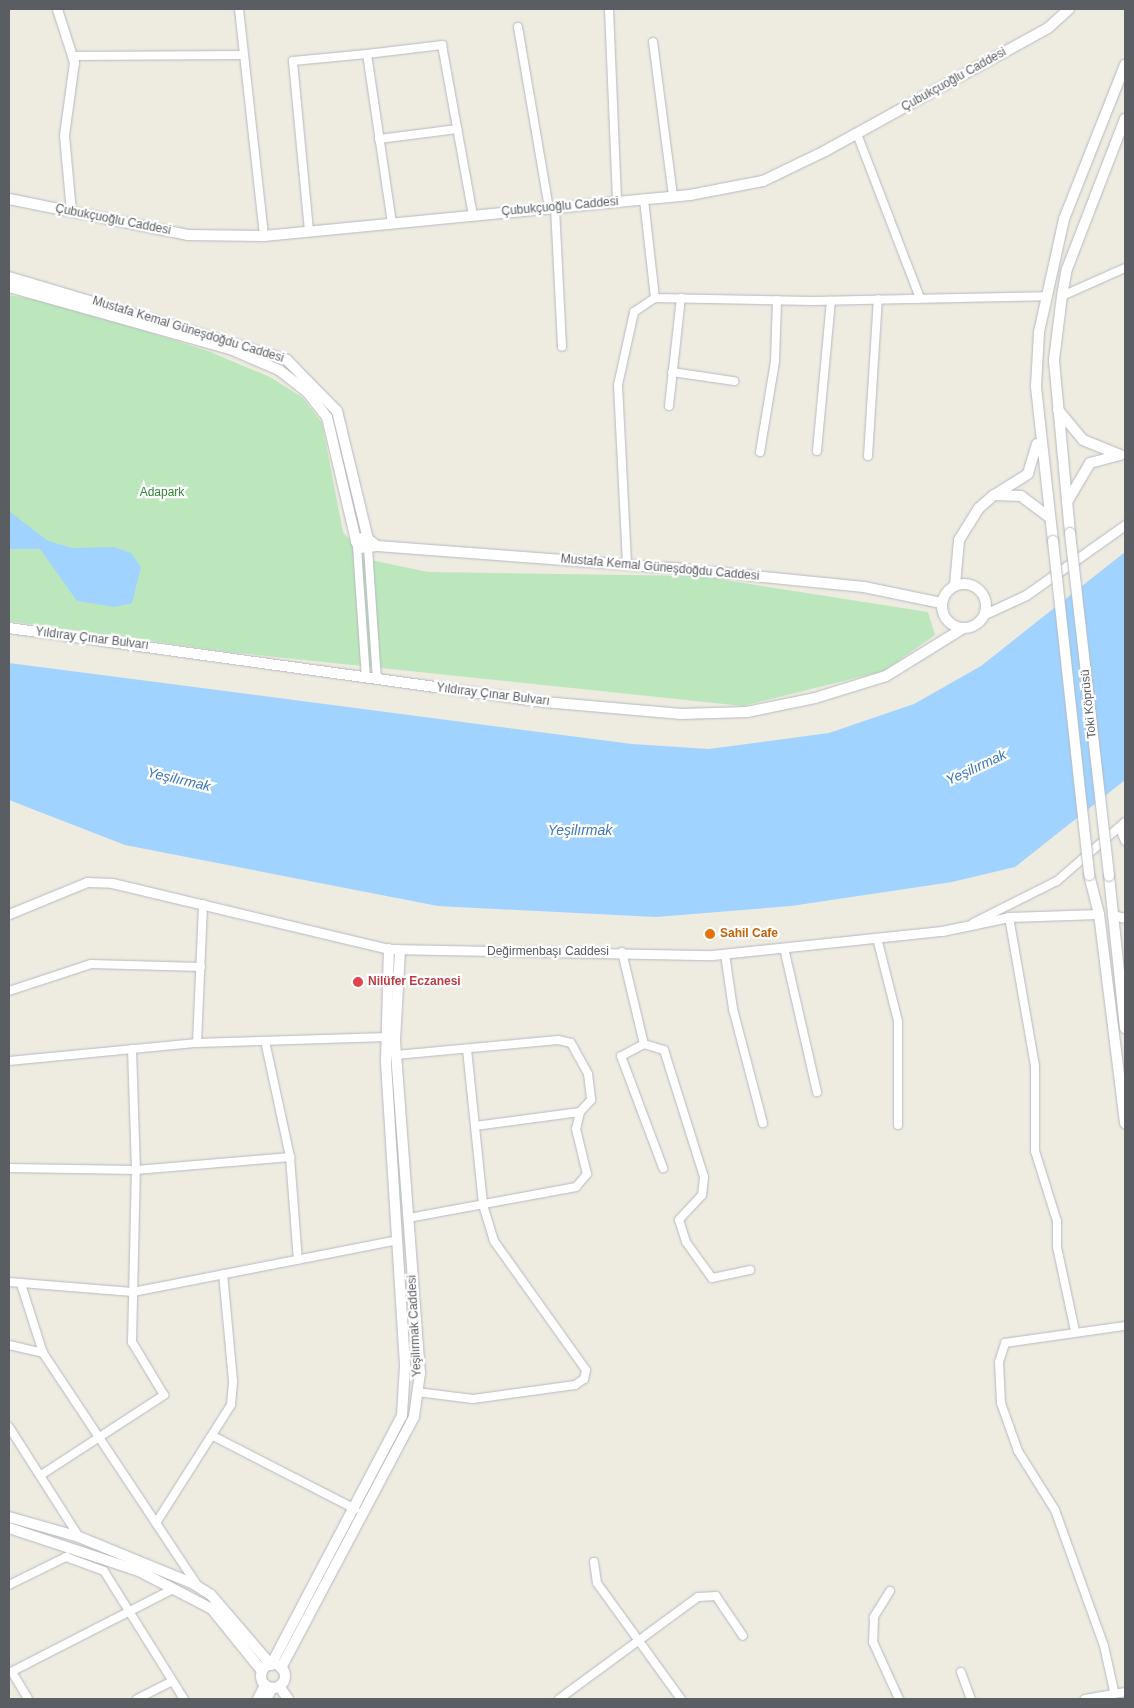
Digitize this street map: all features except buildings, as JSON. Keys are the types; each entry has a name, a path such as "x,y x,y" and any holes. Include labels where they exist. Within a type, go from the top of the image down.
{"main road":[{"name":"Çubukçuoğlu Caddesi","path":"9,198 187,234 264,236 673,197 763,181 858,134 1048,28 1069,9"},
{"path":"1125,65 1064,220 1045,296 1036,386 1039,433 1053,541 1089,875 1099,914 1125,1123"},
{"name":"Toki Köprüsü","path":"1125,119 1067,269 1054,360 1056,406 1066,503 1125,1028"},
{"name":"Mustafa Kemal Güneşdoğdu Caddesi","path":"9,277 46,292 287,360 337,411 371,544 627,563 864,588 942,603"},
{"name":"Mustafa Kemal Güneşdoğdu Caddesi","path":"9,287 46,292"},
{"path":"46,292 230,349 278,370 304,390 327,417 357,544 371,544"},
{"path":"1056,406 1083,440 1123,455"},
{"path":"955,585 977,588 986,600 985,614 976,626 962,629 948,623 942,603 955,585 959,540 975,513 994,495 1028,474 1039,433"},
{"path":"1066,503 1086,467 1123,455"},
{"path":"994,495 1022,496 1049,517"},
{"name":"Yıldıray Çınar Bulvarı","path":"9,628 377,680 681,714 746,712 886,676 962,629"},
{"name":"Yeşilırmak Caddesi","path":"262,1672 271,1664 355,1509 402,1416 405,1365 387,1037 389,950"},
{"name":"Yeşilırmak Caddesi","path":"281,1668 414,1417 418,1392 396,1055 400,950"},
{"path":"9,1517 79,1537 199,1588 271,1664 281,1668 284,1676 258,1699"},
{"path":"9,1528 139,1571 212,1609 272,1687 288,1699"},
{"path":"266,1699 272,1687"}],"street":[{"path":"57,9 72,56 64,135 71,212"},
{"path":"239,9 264,236"},
{"path":"609,9 617,202"},
{"path":"518,27 552,208 562,347"},
{"path":"653,42 673,197"},
{"path":"309,231 293,62 442,44 472,216"},
{"path":"367,54 392,223"},
{"path":"72,56 244,55"},
{"path":"380,139 457,129"},
{"path":"858,134 920,298"},
{"path":"644,200 655,298"},
{"path":"1062,296 1125,268"},
{"path":"627,563 618,386 634,312 655,298 831,301 1045,296"},
{"path":"668,406 681,298"},
{"path":"868,456 878,299"},
{"path":"760,452 775,361 777,300"},
{"path":"817,451 831,301"},
{"path":"672,372 734,381"},
{"path":"985,614 1026,595 1125,526"},
{"path":"357,544 366,678"},
{"path":"371,544 377,680"},
{"path":"964,928 1057,881 1120,829 1125,822"},
{"path":"1120,829 1125,841"},
{"name":"Değirmenbaşı Caddesi","path":"9,914 87,882 112,883 389,950 725,954 964,928 1009,917 1099,914"},
{"path":"197,1043 203,904"},
{"path":"1112,915 1125,918"},
{"path":"1009,917 1034,1066 1035,1151 1057,1222 1057,1247 1075,1331"},
{"path":"877,938 898,1021 898,1125"},
{"path":"784,948 817,1092"},
{"path":"622,952 644,1044"},
{"path":"725,954 734,1009 762,1123"},
{"path":"9,990 91,964 201,967"},
{"path":"9,1062 197,1043 387,1037"},
{"path":"396,1055 558,1040 571,1043 588,1074 591,1100 580,1112 576,1129 587,1174 576,1187 408,1218"},
{"path":"265,1041 290,1156 298,1260"},
{"path":"663,1168 621,1056 644,1044 664,1050 704,1177 702,1195 679,1220 686,1242 712,1278 750,1270"},
{"path":"41,1475 164,1395 132,1342 136,1170 132,1049"},
{"path":"418,1392 473,1399 575,1385 584,1379 586,1370 494,1241 483,1204 467,1049"},
{"path":"475,1126 580,1112"},
{"path":"9,1168 136,1170 290,1156"},
{"path":"9,1282 133,1292 397,1240"},
{"path":"156,1523 214,1436 230,1405 233,1382 223,1274"},
{"path":"21,1284 43,1353 199,1588"},
{"path":"1114,1692 1104,1646 1055,1510 1018,1451 1001,1403 1000,1362 1004,1343 1075,1331 1125,1326"},
{"path":"9,1345 43,1353"},
{"path":"9,1427 79,1537"},
{"path":"214,1436 355,1509"},
{"path":"9,1586 66,1557 104,1572 182,1699"},
{"path":"594,1562 597,1583 681,1699"},
{"path":"28,1699 11,1672 173,1589"},
{"path":"890,1590 874,1617 873,1642 899,1699"},
{"path":"559,1699 698,1597 716,1596 743,1636"},
{"path":"961,1672 971,1699"},
{"path":"137,1699 170,1682"},
{"path":"1085,1699 1114,1692 1125,1692"}],"green space":[{"name":"Adapark","path":"9,295 65,305 208,351 270,377 303,398 322,423 343,532 366,559 428,572 699,576 928,612 935,635 884,671 743,706 229,652 9,621"}],"water":[{"path":"9,511 48,541 72,548 114,547 131,553 141,567 132,603 115,607 77,601 40,549 9,549"},
{"name":"Yeşilırmak","path":"1125,552 1125,780 1015,867 952,882 791,906 656,917 438,906 125,845 9,800 9,663 632,744 709,749 829,733 914,704 981,666"}],"place":[{"name":"Sahil Cafe","path":"710,934"},
{"name":"Nilüfer Eczanesi","path":"358,982"}]}
